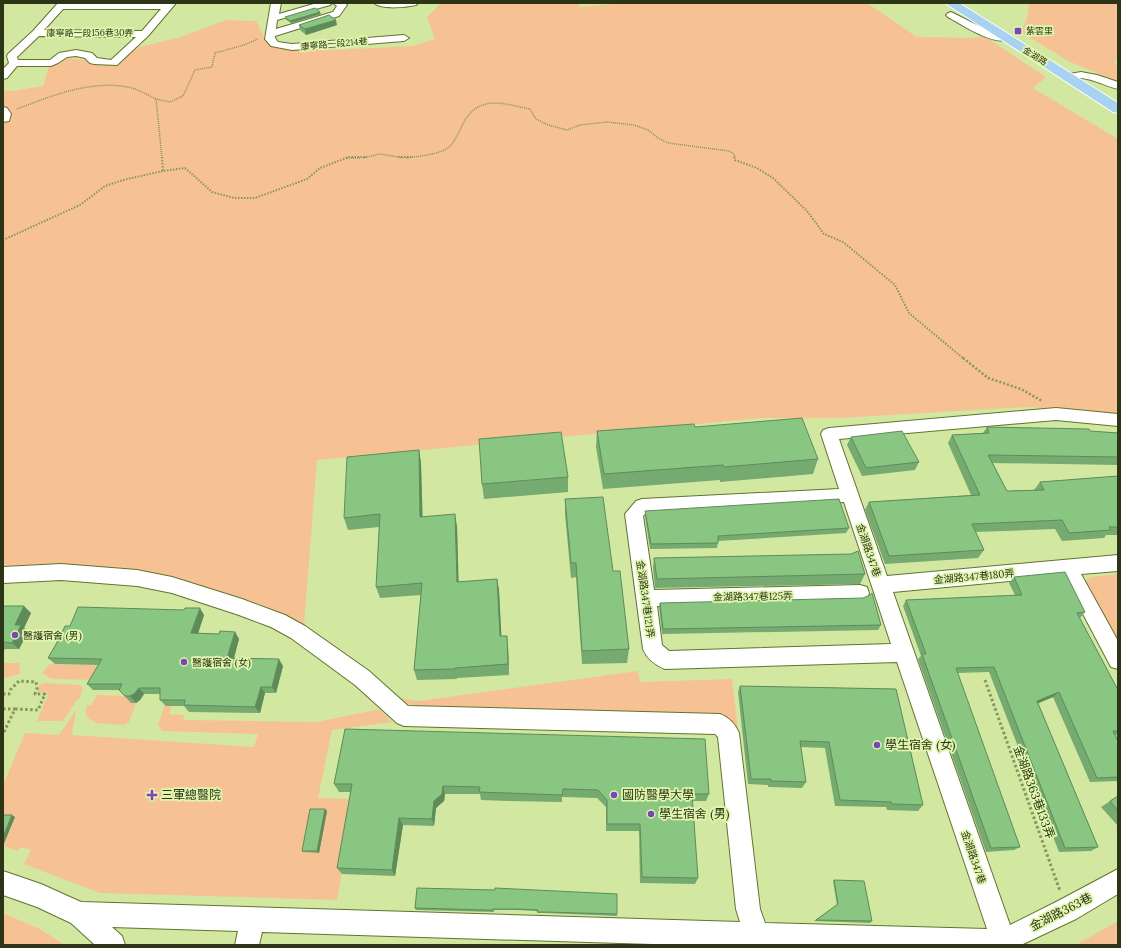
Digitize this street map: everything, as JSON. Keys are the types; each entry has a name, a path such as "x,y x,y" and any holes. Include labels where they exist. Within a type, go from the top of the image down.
{"main road":[{"name":"金湖路","path":"961,3 1072,76 1118,109"},
{"name":"金湖路","path":"951,9 1118,101"}],"street":[{"path":"270,34 276,3"},
{"path":"274,18 328,3"},
{"path":"270,34 336,14 342,5 338,3"},
{"path":"379,3 400,5 413,3"},
{"path":"14,63 12,56 36,33 61,5 169,5"},
{"path":"3,76 14,63 52,63 62,56 72,53 88,54 94,61 113,63 145,34 169,5"},
{"path":"142,22 155,22"},
{"name":"康寧路一段156巷30弄","path":"36,33 145,34"},
{"name":"康寧路一段214巷","path":"270,34 270,39 275,44 292,47 404,38"},
{"path":"1072,76 1089,76 1118,86"},
{"name":"金湖路347巷","path":"1003,941 829,434 1056,414 1118,420"},
{"name":"金湖路347巷121弄","path":"849,494 642,506 634,514 649,559 646,598 653,649 665,660 903,653"},
{"name":"金湖路347巷180弄","path":"881,585 1118,563"},
{"path":"1068,568 1118,660"},
{"path":"3,575 61,572 137,578 172,585 242,607 278,621 298,632 362,678 404,716 720,724 728,733 748,909 758,940"},
{"name":"金湖路347巷125弄","path":"646,598 860,593"},
{"name":"金湖路363巷","path":"1003,941 1067,910 1118,881"},
{"path":"3,883 41,896 80,914 112,945"},
{"path":"80,914 758,940 1003,941"},
{"path":"247,945 253,920"}],"path":[{"path":"4,114 38,101 71,92 77,88 89,86 128,87 156,99 170,102 183,96 195,70 212,67 215,53 244,45 270,34"},
{"path":"156,99 163,171"},
{"path":"3,240 80,205 105,186 123,180 163,171 185,168 212,192 234,198 255,198 307,179 320,168 349,157 362,158 380,154 405,158 435,153 450,146 467,117 480,105 494,102 530,109 536,119 548,125 567,130 580,125 607,122 634,125 648,130 658,138 668,143 729,151 734,154 735,160 757,168 773,178 807,211 824,234 844,242 895,286 909,313 969,364 988,378 1021,389 1043,401 1056,414"},
{"name":"金湖路363巷133弄","path":"985,680 1067,910"},
{"path":"3,694 9,694 11,689 19,681 36,682 37,689 35,694 45,694 38,710 3,709"},
{"path":"3,734 15,709"}],"shaded area":[{"path":"441,3 577,3 580,7 623,3 867,3 917,37 975,38 984,36 1046,77 1033,88 1118,139 1118,414 1028,407 840,418 762,418 317,460 304,625 275,611 162,575 89,566 3,568 3,90 13,91 43,86 49,66 66,58 113,63 139,47 181,37 226,20 256,21 267,42 331,50 412,46 435,39 427,17"},
{"path":"1029,3 1118,3 1118,59 1114,62 1118,66 1118,80 1116,81 1068,61 1021,32 1027,18"},
{"path":"1118,574 1118,643 1087,584 1087,579 1091,577"},
{"path":"3,663 20,663 19,670 21,673 3,678"},
{"path":"50,664 113,666 99,680 52,679 42,673"},
{"path":"638,671 640,682 732,679 738,730 732,721 726,717 427,709 412,706 399,698 419,701"},
{"path":"44,683 80,685 83,689 79,699 63,721 37,721 49,692 38,692 39,685"},
{"path":"97,695 129,696 131,703 136,703 129,722 124,725 96,723 88,718 85,712 87,705 91,705"},
{"path":"166,701 168,706 172,706 169,714 185,715 183,720 317,722 380,709 392,722 332,730 318,798 355,799 337,900 100,893 24,864 31,850 20,847 18,851 3,846 3,785 25,733 59,735 76,710 72,735 254,747 258,734 162,731 158,725"},
{"path":"3,913 40,929 65,945 3,945"},
{"path":"1118,921 1118,945 1076,945"}],"building":[{"path":"315,8 320,12 290,21 285,17"},
{"path":"329,15 336,20 305,29 299,25"},
{"path":"802,418 818,459 724,467 723,465 604,474 597,431 694,424 695,427"},
{"path":"987,427 1089,429 1090,431 1118,433 1118,457 988,455 1007,491 1044,490 1040,482 1118,476 1118,527 1109,527 1111,530 1069,533 1062,520 972,524 984,550 889,556 869,502 980,495 952,435 989,433"},
{"path":"902,431 919,462 866,468 851,437"},
{"path":"561,432 568,477 482,484 479,439"},
{"path":"419,450 420,517 455,514 457,582 497,579 500,636 507,636 508,664 454,669 414,670 422,583 376,587 380,514 344,518 347,457"},
{"path":"603,497 613,571 620,571 629,649 582,651 576,563 571,563 565,499"},
{"path":"839,499 849,528 718,536 718,543 651,544 645,511"},
{"path":"858,551 865,574 657,579 654,558 851,554"},
{"path":"1065,572 1085,612 1077,613 1118,690 1118,731 1113,731 1118,741 1118,777 1097,778 1059,692 1037,701 1098,847 1065,848 994,667 956,668 1020,847 991,848 922,654 926,654 906,600 1022,595 1014,577"},
{"path":"872,593 881,625 663,629 660,603 863,598"},
{"name":"醫護宿舍 (男)","path":"3,606 24,606 15,625 21,625 12,643 3,642"},
{"name":"醫護宿舍 (女)","path":"78,607 184,610 185,608 200,608 191,633 219,634 220,631 235,632 227,658 279,659 272,687 261,687 255,707 184,705 185,700 160,700 160,688 139,688 134,694 125,696 119,690 122,684 87,684 102,659 48,658 65,626 70,626"},
{"name":"學生宿舍 (女)","path":"740,686 896,689 923,805 840,800 829,742 800,741 806,782 751,779"},
{"name":"學生宿舍 (男)","path":"345,729 705,739 709,794 692,794 698,878 642,877 640,824 607,824 607,800 598,790 563,789 562,795 479,792 480,787 443,786 442,794 434,801 432,819 399,818 392,870 337,868 352,784 334,784"},
{"path":"1118,796 1118,811 1110,801"},
{"path":"310,809 325,809 317,851 302,851"},
{"path":"3,815 12,815 3,837"},
{"path":"834,880 864,881 872,921 816,920 838,904"},
{"path":"417,888 495,890 495,888 617,894 617,914 537,912 538,910 516,909 487,910 415,908"}],"place":[{"name":"紫雲里","path":"1018,31"},
{"name":"醫護宿舍 (男)","path":"15,635"},
{"name":"醫護宿舍 (女)","path":"184,662"},
{"name":"學生宿舍 (女)","path":"877,745"},
{"name":"三軍總醫院","path":"152,795"},
{"name":"國防醫學大學","path":"614,795"},
{"name":"學生宿舍 (男)","path":"651,814"}]}
